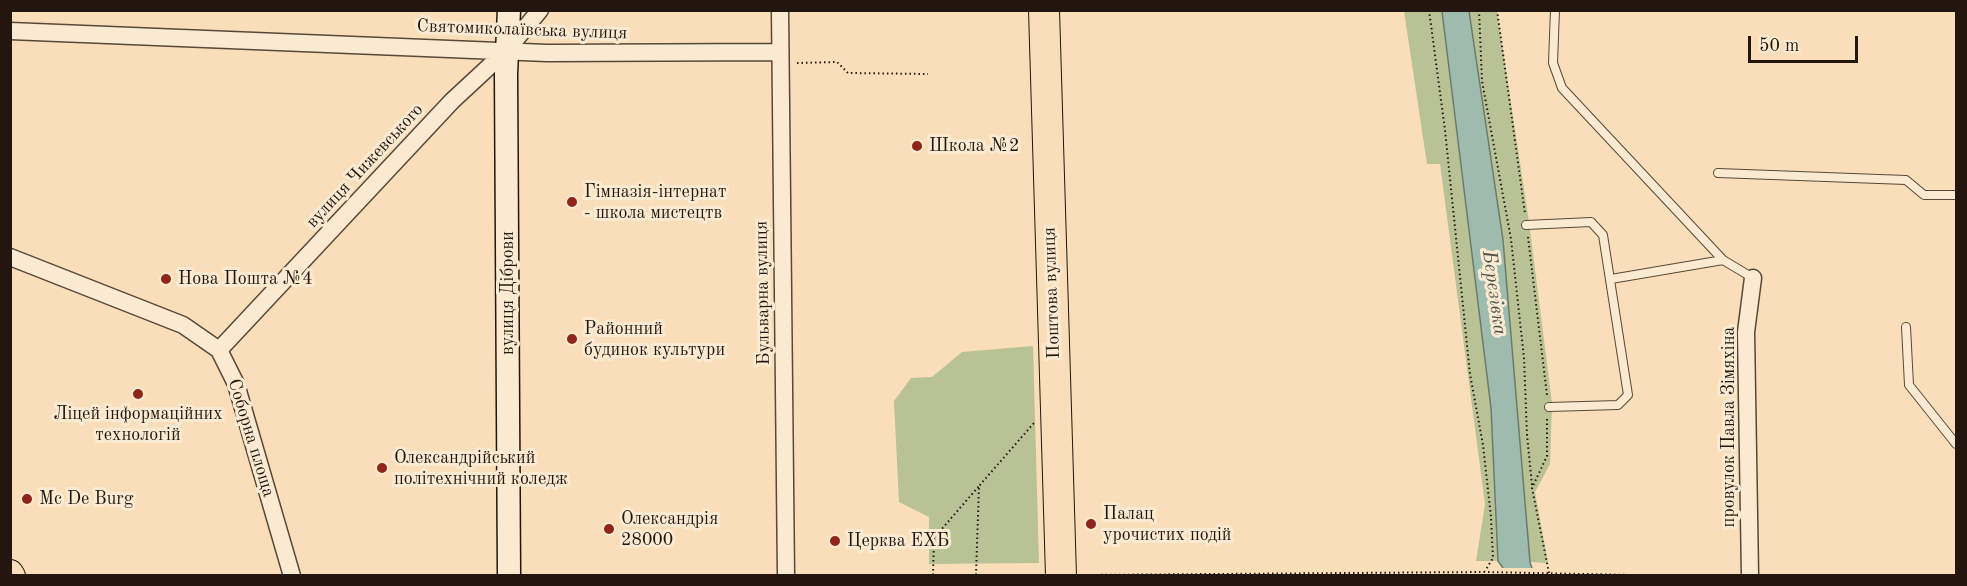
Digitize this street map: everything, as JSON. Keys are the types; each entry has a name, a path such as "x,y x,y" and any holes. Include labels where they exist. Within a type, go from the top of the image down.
{"highway":[{"name":"Поштова вулиця","path":"1044,10 1061,576"}],"street":[{"name":"вулиця Діброви","path":"509,10 507,50 509,576"},
{"name":"вулиця Чижевського","path":"219,350 452,101 507,50 540,10"},
{"name":"Бульварна вулиця","path":"780,10 786,58 786,576"},
{"name":"Святомиколаївська вулиця","path":"10,31 547,53 786,58"},
{"name":"Соборна площа","path":"10,257 183,325 219,350 236,384 292,576"},
{"name":"провулок Павла Зімяхіна","path":"1750,576 1746,332 1753,278"}],"lane":[{"path":"1555,10 1553,63 1562,88 1722,260 1753,278"},
{"path":"1718,173 1906,180 1924,195 1956,195"},
{"path":"1526,225 1591,222 1603,235 1628,395 1618,405 1549,407"},
{"path":"1611,279 1722,260"},
{"path":"1906,327 1909,385 1956,444"}],"path":[{"path":"1429,10 1445,130 1470,374 1483,445 1491,517 1493,558 1484,572"},
{"path":"1479,10 1482,81 1511,239 1524,358 1532,488 1549,573"},
{"path":"1497,10 1549,407 1546,435 1547,456 1532,488"},
{"path":"786,58 837,62 848,73 928,74"},
{"path":"933,575 934,538 1033,425"},
{"path":"976,575 979,486"},
{"path":"1079,575 1491,572 1683,576"}],"green space":[{"path":"1404,11 1442,11 1491,408 1498,561 1476,561 1485,504 1440,164 1427,164"},
{"path":"1469,11 1497,11 1529,222 1552,403 1550,464 1535,492 1548,563 1530,562 1503,240"},
{"path":"1033,346 1039,563 929,564 929,517 899,502 894,401 911,378 932,377 962,352"}],"water":[{"name":"Березівка","path":"1442,11 1469,11 1503,240 1530,562 1534,575 1508,575 1498,561 1491,408"}],"pier":[{"path":"1501,568 1535,568 1537,576 1504,575"}],"place":[{"name":"Школа №2","path":"917,146"},
{"name":"Гімназія-інтернат - школа мистецтв","path":"572,202"},
{"name":"Нова Пошта №4","path":"166,279"},
{"name":"Районний будинок культури","path":"572,339"},
{"name":"Ліцей інформаційних технологій","path":"138,394"},
{"name":"Олександрійський політехнічний коледж","path":"382,468"},
{"name":"Mc De Burg","path":"27,499"},
{"name":"Палац урочистих подій","path":"1091,524"},
{"name":"Олександрія 28000","path":"609,529"},
{"name":"Церква ЕХБ","path":"835,541"}]}
